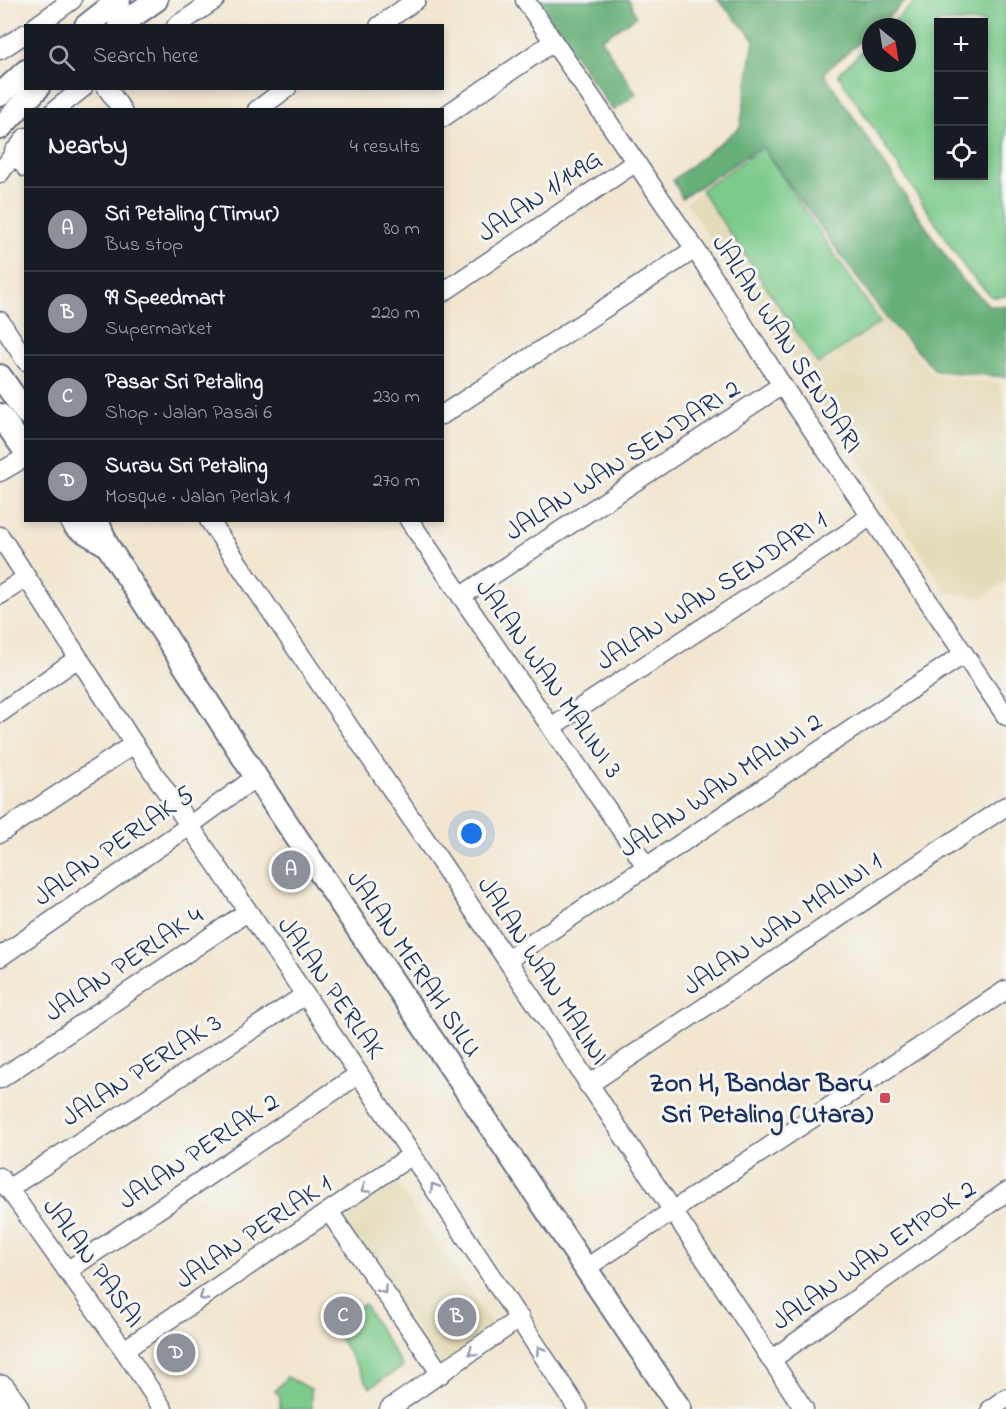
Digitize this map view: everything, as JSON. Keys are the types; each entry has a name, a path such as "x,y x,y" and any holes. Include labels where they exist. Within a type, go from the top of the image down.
{"highway":[{"path":"0,1392 12,1409"}],"street":[{"path":"39,24 72,0"},
{"path":"89,24 119,0"},
{"path":"122,24 156,0"},
{"path":"179,24 215,0"},
{"path":"382,24 416,0"},
{"name":"JALAN WAN SENDARI","path":"525,0 695,249 782,386 1006,716"},
{"path":"0,50 24,34"},
{"path":"444,117 553,42"},
{"path":"0,95 24,73"},
{"path":"0,128 36,90"},
{"path":"58,108 81,90"},
{"path":"108,90 121,108"},
{"path":"260,108 284,90"},
{"path":"20,144 24,160"},
{"path":"0,173 20,144"},
{"name":"JALAN 1/149G","path":"444,292 636,162"},
{"path":"444,414 695,249"},
{"path":"0,321 24,358"},
{"path":"0,376 24,410"},
{"name":"JALAN WAN SENDARI 2","path":"461,596 782,386"},
{"path":"0,416 24,449"},
{"path":"0,472 24,458"},
{"name":"JALAN WAN SENDARI 1","path":"551,727 839,539 870,516"},
{"name":"JALAN MERAH SILU","path":"76,522 107,545"},
{"name":"JALAN MERAH SILU","path":"98,522 107,545 256,777 680,1409"},
{"name":"JALAN WAN MALINI","path":"210,522 507,960 804,1409"},
{"name":"JALAN WAN MALINI 3","path":"411,522 646,866"},
{"name":"JALAN PERLAK","path":"0,536 134,744 359,1074 520,1318 569,1406"},
{"path":"0,595 26,578"},
{"name":"JALAN WAN MALINI 2","path":"507,960 964,654"},
{"path":"0,712 78,658"},
{"path":"0,833 134,744"},
{"name":"JALAN PERLAK 5","path":"0,957 256,777"},
{"name":"JALAN WAN MALINI 1","path":"588,1085 1006,806"},
{"name":"JALAN PERLAK 4","path":"0,1079 247,912"},
{"path":"586,1268 1006,990"},
{"name":"JALAN PERLAK 3","path":"4,1183 304,994"},
{"name":"JALAN PERLAK 2","path":"67,1271 359,1074"},
{"name":"JALAN PERLAK 1","path":"124,1350 330,1213 412,1155"},
{"name":"JALAN PASAI","path":"4,1183 124,1350 163,1409"},
{"name":"JALAN WAN EMPOK 2","path":"771,1360 1006,1192"},
{"path":"330,1213 441,1374"},
{"path":"389,1409 520,1318"},
{"path":"991,1409 1006,1398"}],"shaded area":[{"path":"761,152 883,318 933,374 999,383 1006,407 1006,581 982,598 947,592 686,202"},
{"path":"392,1176 495,1329 441,1366 337,1214"}],"green space":[{"path":"537,0 629,0 636,17 601,39 636,94 613,111"},
{"path":"718,0 907,0 887,18 862,18 862,40 824,73 960,278 990,306 1006,306 1006,377 936,371 887,319 762,146 682,198 673,180 740,127 754,39"},
{"path":"917,0 1006,0 1006,296 992,297 967,271 838,74 862,51 862,72 916,72 916,18 898,18"},
{"path":"763,148 880,322 818,364 701,190"},
{"path":"364,1304 403,1367 370,1387 331,1325"},
{"path":"287,1377 311,1389 312,1409 280,1409 280,1396 275,1391"}],"place":[{"name":"Sri Petaling (Timur)","path":"291,870"},
{"name":"Zon H, Bandar Baru Sri Petaling (Utara)","path":"885,1098"},
{"name":"Pasar Sri Petaling","path":"343,1316"},
{"name":"99 Speedmart","path":"457,1317"},
{"name":"Surau Sri Petaling","path":"176,1353"}]}
